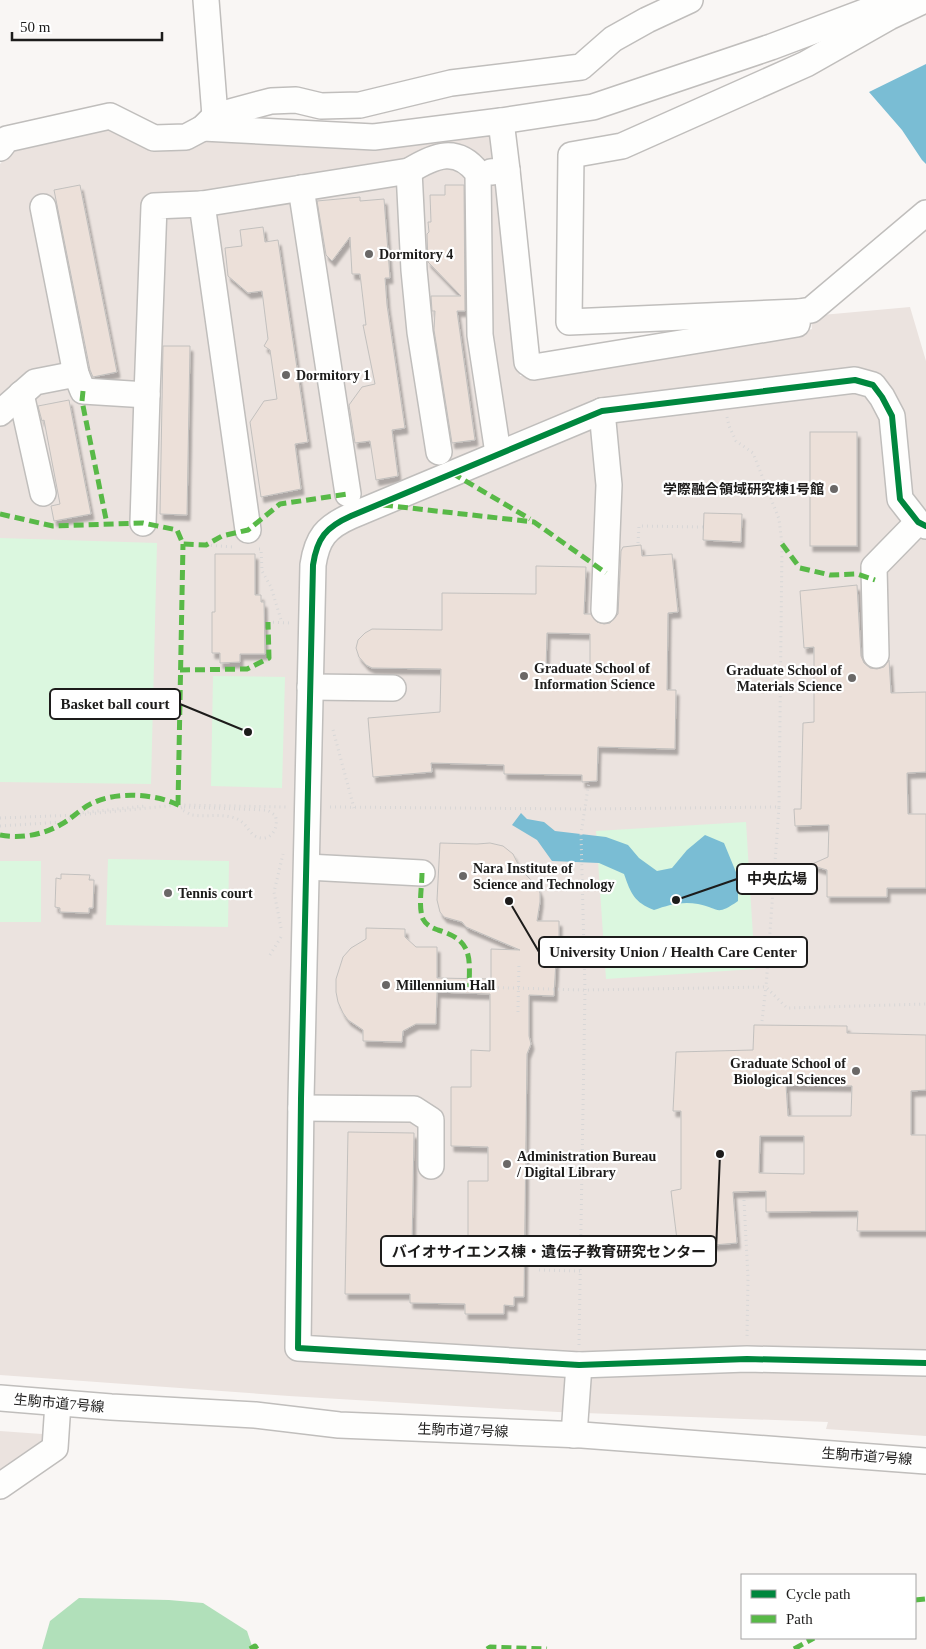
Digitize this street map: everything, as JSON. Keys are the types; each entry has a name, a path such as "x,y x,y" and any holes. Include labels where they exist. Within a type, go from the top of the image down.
{"street":[{"path":"206,0 209,122"},
{"path":"0,148 7,139 110,116 154,138 186,137 209,122 271,101 296,100 321,106 360,105 451,83 581,67 647,10 690,0"},
{"path":"209,122 374,137 593,107 771,47 880,6 923,1"},
{"path":"923,1 889,17 806,64 622,146 571,156 569,322 811,310 926,213"},
{"path":"501,121 526,362 534,367 797,324 799,312"},
{"path":"143,523 154,206 202,204 409,171 427,160 457,156 471,164 478,173 480,335 498,453"},
{"path":"478,173 507,170"},
{"path":"409,171 414,270 420,332 439,452"},
{"path":"301,188 348,494"},
{"path":"202,204 247,542"},
{"path":"43,207 76,374 83,390 148,395"},
{"path":"0,413 35,382 76,374"},
{"path":"876,655 874,567 922,524 900,499 892,416 873,385 855,380 602,411 339,521 325,532 316,546 313,565 301,1108 298,1348 579,1365 746,1359 926,1363"},
{"path":"21,394 43,493"},
{"path":"602,411 609,484 604,610"},
{"path":"310,687 393,688"},
{"path":"307,867 422,873"},
{"path":"301,1108 414,1108 430,1120 431,1166"},
{"path":"574,1435 579,1365"},
{"name":"生駒市道7号線","path":"0,1398 255,1415 339,1425 574,1435 926,1461"},
{"path":"0,1486 55,1448 58,1403"}],"path":[{"path":"723,395 728,426 736,441 752,454 779,519 782,544 779,807 762,1021"},
{"path":"638,543 639,526 704,526"},
{"path":"206,545 247,542 261,549 262,571 271,587 282,623"},
{"path":"332,723 354,808"},
{"path":"579,1365 585,990 581,862 584,809 589,782"},
{"path":"0,826 63,822 80,813 173,804"},
{"path":"0,818 78,815 178,805 584,809 779,807"},
{"path":"184,807 269,810 275,816 277,826 269,836 256,836 244,823 235,818 193,815 182,810 181,808 184,807"},
{"path":"270,956 282,935 274,892 284,849"},
{"path":"518,1012 519,962"},
{"path":"438,986 585,990 766,987 787,1008 926,1004"},
{"path":"744,1200 748,1278 746,1359"},
{"path":"539,1270 580,1271"}],"shaded area":[{"name":"Nara Institute of Science and Technology","path":"106,126 199,138 481,126 494,137 520,376 552,377 791,335 812,329 811,316 910,307 926,361 926,1436 826,1429 828,1422 558,1412 289,1396 0,1375 0,164 17,144"},
{"path":"0,1431 42,1434 42,1444 0,1474"}],"green space":[{"path":"0,538 157,543 151,784 0,782"},
{"path":"213,676 285,677 282,788 211,786"},
{"path":"746,822 755,969 606,979 596,831"},
{"name":"Tennis court","path":"108,859 229,861 228,927 106,925"},
{"path":"0,861 41,861 41,922 0,922"},
{"path":"79,1598 169,1600 203,1603 247,1631 253,1649 42,1649 50,1621"}],"water":[{"path":"926,64 926,164 902,130 869,92"},
{"path":"521,813 527,819 544,822 555,831 606,837 628,845 639,858 657,871 672,868 687,850 705,835 724,843 738,877 738,901 721,910 698,904 681,903 654,910 642,904 634,896 624,874 599,863 552,861 537,840 512,825"}],"building":[{"path":"80,185 117,372 93,377 90,370 54,190"},
{"path":"445,185 464,185 465,311 457,311 475,440 452,443 434,330 435,311 432,311 431,296 461,296 428,262 427,234 429,232 428,222 431,222 430,195 445,195"},
{"path":"360,197 360,201 384,199 390,278 385,278 387,305 405,428 392,430 398,476 376,480 370,441 355,443 349,405 362,387 375,384 363,325 366,325 360,274 352,274 350,237 332,261 326,255 317,201"},
{"name":"Dormitory 1","path":"263,227 265,242 278,240 308,442 295,444 301,489 261,497 250,422 264,401 277,399 270,350 264,346 268,339 262,291 248,293 228,276 225,248 242,246 240,230"},
{"path":"163,346 190,346 187,515 160,514"},
{"path":"69,400 91,514 54,521 51,506 60,504 44,420 42,421 38,406"},
{"name":"学際融合領域研究棟1号館","path":"810,432 857,432 857,546 810,546"},
{"path":"704,513 742,514 741,542 703,540"},
{"path":"641,545 642,556 672,554 678,612 668,613 667,690 676,690 675,749 598,747 597,781 582,782 582,775 504,774 504,765 431,763 432,772 373,777 368,718 440,712 441,669 372,668 366,665 359,657 356,648 358,640 365,633 372,629 442,630 442,593 536,594 536,566 586,567 584,614 591,614 597,622 610,623 618,614 621,551 623,547","holes":["547,633 590,634 590,670 546,670"]},
{"path":"215,554 255,554 255,595 261,595 261,602 264,602 265,654 240,654 240,662 220,663 220,653 212,653 212,612 215,612"},
{"path":"857,585 861,656 864,663 870,668 877,669 884,667 889,660 891,693 926,692 926,772 907,773 908,814 926,814 926,888 887,888 887,897 827,897 827,870 810,865 828,857 829,825 795,826 794,809 801,809 803,723 814,722 814,647 804,648 800,591"},
{"path":"440,843 490,843 503,846 513,854 521,870 537,886 540,893 540,902 537,921 559,921 559,960 556,960 554,996 529,995 529,1036 531,1044 527,1054 524,1297 514,1297 514,1306 504,1305 504,1314 465,1314 465,1304 410,1303 410,1294 345,1294 348,1132 414,1133 412,1247 468,1247 468,1181 488,1181 488,1147 451,1146 451,1087 471,1087 471,1050 490,1051 490,994 437,992 436,1024 416,1024 403,1031 402,1042 363,1041 363,1030 348,1020 343,1013 336,992 336,979 343,957 351,948 366,939 366,928 405,929 405,937 416,947 437,947 437,978 491,979 491,949 520,950 466,927 462,922 444,917 440,912 437,900"},
{"path":"61,874 90,875 89,880 94,880 93,908 89,908 89,913 60,912 60,908 55,907 56,878 61,879"},
{"path":"754,1025 847,1026 847,1033 926,1035 926,1090 911,1091 911,1135 926,1135 926,1231 857,1231 858,1211 766,1212 766,1191 733,1192 737,1243 678,1248 671,1191 681,1189 681,1111 673,1111 676,1052 753,1050","holes":["786,1085 852,1086 851,1116 788,1116","760,1136 804,1136 804,1174 759,1173"]}],"marked path":[{"path":"83,391 82,401 107,524"},
{"path":"452,473 530,519"},
{"path":"0,514 53,526 143,523 177,530 183,544 206,545 222,536 248,530 280,504 348,494"},
{"path":"383,505 534,522 606,573"},
{"path":"178,805 183,544"},
{"path":"782,544 800,568 830,575 857,574 875,580"},
{"path":"180,670 247,669 269,658 268,622"},
{"path":"0,835 23,836 46,831 64,822 90,804 116,796 151,797 182,807"},
{"path":"422,873 420,903 423,919 429,926 449,934 463,944 469,958 469,987"},
{"path":"916,1600 926,1599"},
{"path":"794,1649 812,1639"},
{"path":"250,1649 255,1646 257,1649"},
{"path":"487,1649 490,1647 547,1649"}],"cycle path":[{"path":"926,526 918,522 900,499 892,416 873,385 855,380 602,411 351,516 335,524 324,534 317,548 313,565 301,1099 298,1348 579,1365 747,1359 926,1363"}],"place":[{"name":"Dormitory 4","path":"369,254"},
{"name":"Dormitory 1","path":"286,375"},
{"name":"学際融合領域研究棟1号館","path":"834,489"},
{"name":"Graduate School of Information Science","path":"524,676"},
{"name":"Graduate School of Materials Science","path":"852,678"},
{"name":"Basket ball court","path":"248,732"},
{"name":"Nara Institute of Science and Technology","path":"463,876"},
{"name":"Tennis court","path":"168,893"},
{"name":"中央広場","path":"676,900"},
{"name":"University Union / Health Care Center","path":"509,901"},
{"name":"Millennium Hall","path":"386,985"},
{"name":"Graduate School of Biological Sciences","path":"856,1071"},
{"name":"バイオサイエンス棟・遺伝子教育研究センター","path":"720,1154"},
{"name":"Administration Bureau / Digital Library","path":"507,1164"}]}
